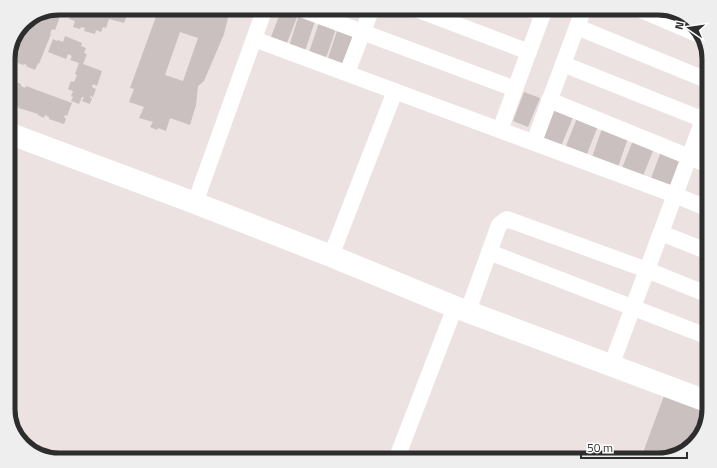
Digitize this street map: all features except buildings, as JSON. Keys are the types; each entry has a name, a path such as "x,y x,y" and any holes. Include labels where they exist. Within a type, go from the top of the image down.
{"street":[{"path":"194,203 262,15"},
{"path":"317,15 515,89"},
{"path":"347,73 369,15"},
{"path":"431,15 529,52"},
{"path":"500,130 543,15"},
{"path":"534,142 581,15"},
{"path":"652,15 694,33"},
{"path":"577,27 702,78"},
{"path":"254,38 702,206"},
{"path":"563,64 702,119"},
{"path":"331,256 395,91"},
{"path":"549,100 702,162"},
{"path":"611,366 689,157 702,129"},
{"path":"15,136 331,256 461,309 702,399"},
{"path":"399,453 461,309 489,252 499,225 507,219 647,270 702,292"},
{"path":"661,233 702,249"},
{"path":"489,252 702,334"}]}
